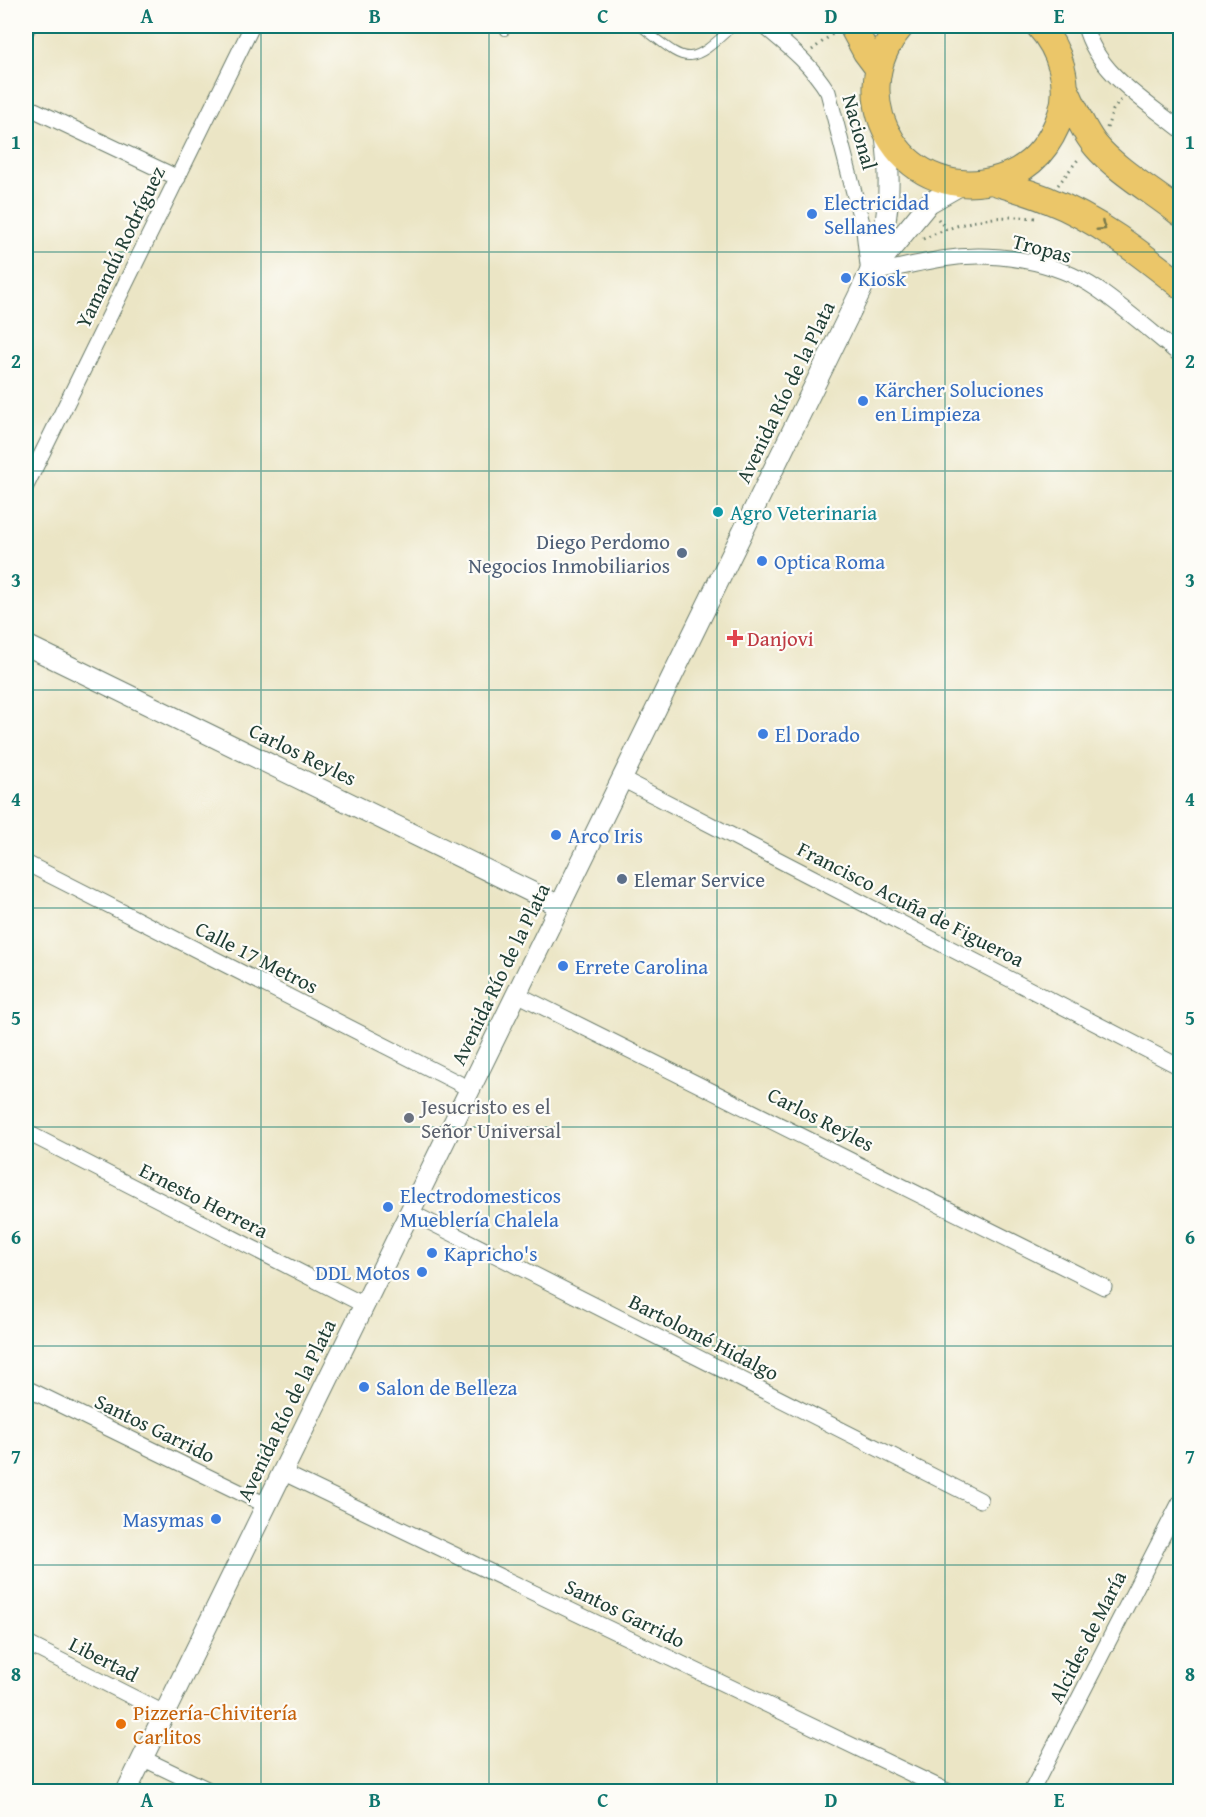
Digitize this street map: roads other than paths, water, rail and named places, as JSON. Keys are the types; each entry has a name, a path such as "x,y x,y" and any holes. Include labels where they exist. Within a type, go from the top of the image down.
{"highway":[{"path":"901,26 888,44 878,68 876,99 884,128 903,156 916,167 939,178 964,183 991,181 1011,174 1029,163 1045,148 1056,129 1063,109 1065,88 1063,71 1059,56 1041,26"},
{"path":"844,28 878,68"},
{"path":"1065,88 1084,127 1106,157 1180,213"},
{"path":"991,181 1047,209 1096,223 1139,252 1180,285"}],"street":[{"path":"26,31 28,26"},
{"name":"Yamandú Rodríguez","path":"26,486 252,26"},
{"name":"Nacional","path":"764,26 802,58 822,82 833,108 864,231 869,274"},
{"path":"1085,26 1089,41 1101,61 1180,129"},
{"path":"26,106 178,178"},
{"name":"Avenida Río de la Plata","path":"126,1791 869,274 884,232 888,203 889,161 884,128"},
{"name":"Avenida Río de la Plata","path":"869,274 927,206 964,183"},
{"name":"Tropas","path":"869,274 962,257 988,256 1041,265 1066,273 1096,288 1180,355"},
{"name":"Carlos Reyles","path":"26,645 560,906"},
{"name":"Francisco Acuña de Figueroa","path":"622,779 1180,1067"},
{"name":"Calle 17 Metros","path":"26,863 470,1089"},
{"name":"Carlos Reyles","path":"517,994 1104,1287"},
{"name":"Ernesto Herrera","path":"26,1132 364,1305"},
{"name":"Bartolomé Hidalgo","path":"410,1212 980,1500"},
{"name":"Santos Garrido","path":"26,1388 266,1505"},
{"name":"Santos Garrido","path":"282,1472 949,1791"},
{"name":"Alcides de María","path":"1031,1791 1180,1502"},
{"name":"Libertad","path":"26,1643 164,1713"},
{"path":"142,1758 213,1791"}],"lane":[{"path":"640,26 677,54 690,57 708,48 733,26"}],"place":[{"name":"Electricidad Sellanes","path":"812,214"},
{"name":"Kiosk","path":"846,278"},
{"name":"Kärcher Soluciones en Limpieza","path":"863,401"},
{"name":"Agro Veterinaria","path":"718,512"},
{"name":"Diego Perdomo Negocios Inmobiliarios","path":"682,553"},
{"name":"Optica Roma","path":"762,561"},
{"name":"Danjovi","path":"735,638"},
{"name":"El Dorado","path":"763,734"},
{"name":"Arco Iris","path":"556,835"},
{"name":"Elemar Service","path":"622,879"},
{"name":"Errete Carolina","path":"563,966"},
{"name":"Jesucristo es el Señor Universal","path":"409,1118"},
{"name":"Electrodomesticos Mueblería Chalela","path":"388,1207"},
{"name":"Kapricho's","path":"432,1253"},
{"name":"DDL Motos","path":"422,1272"},
{"name":"Salon de Belleza","path":"364,1387"},
{"name":"Masymas","path":"216,1519"},
{"name":"Pizzería-Chivitería Carlitos","path":"121,1724"}]}
